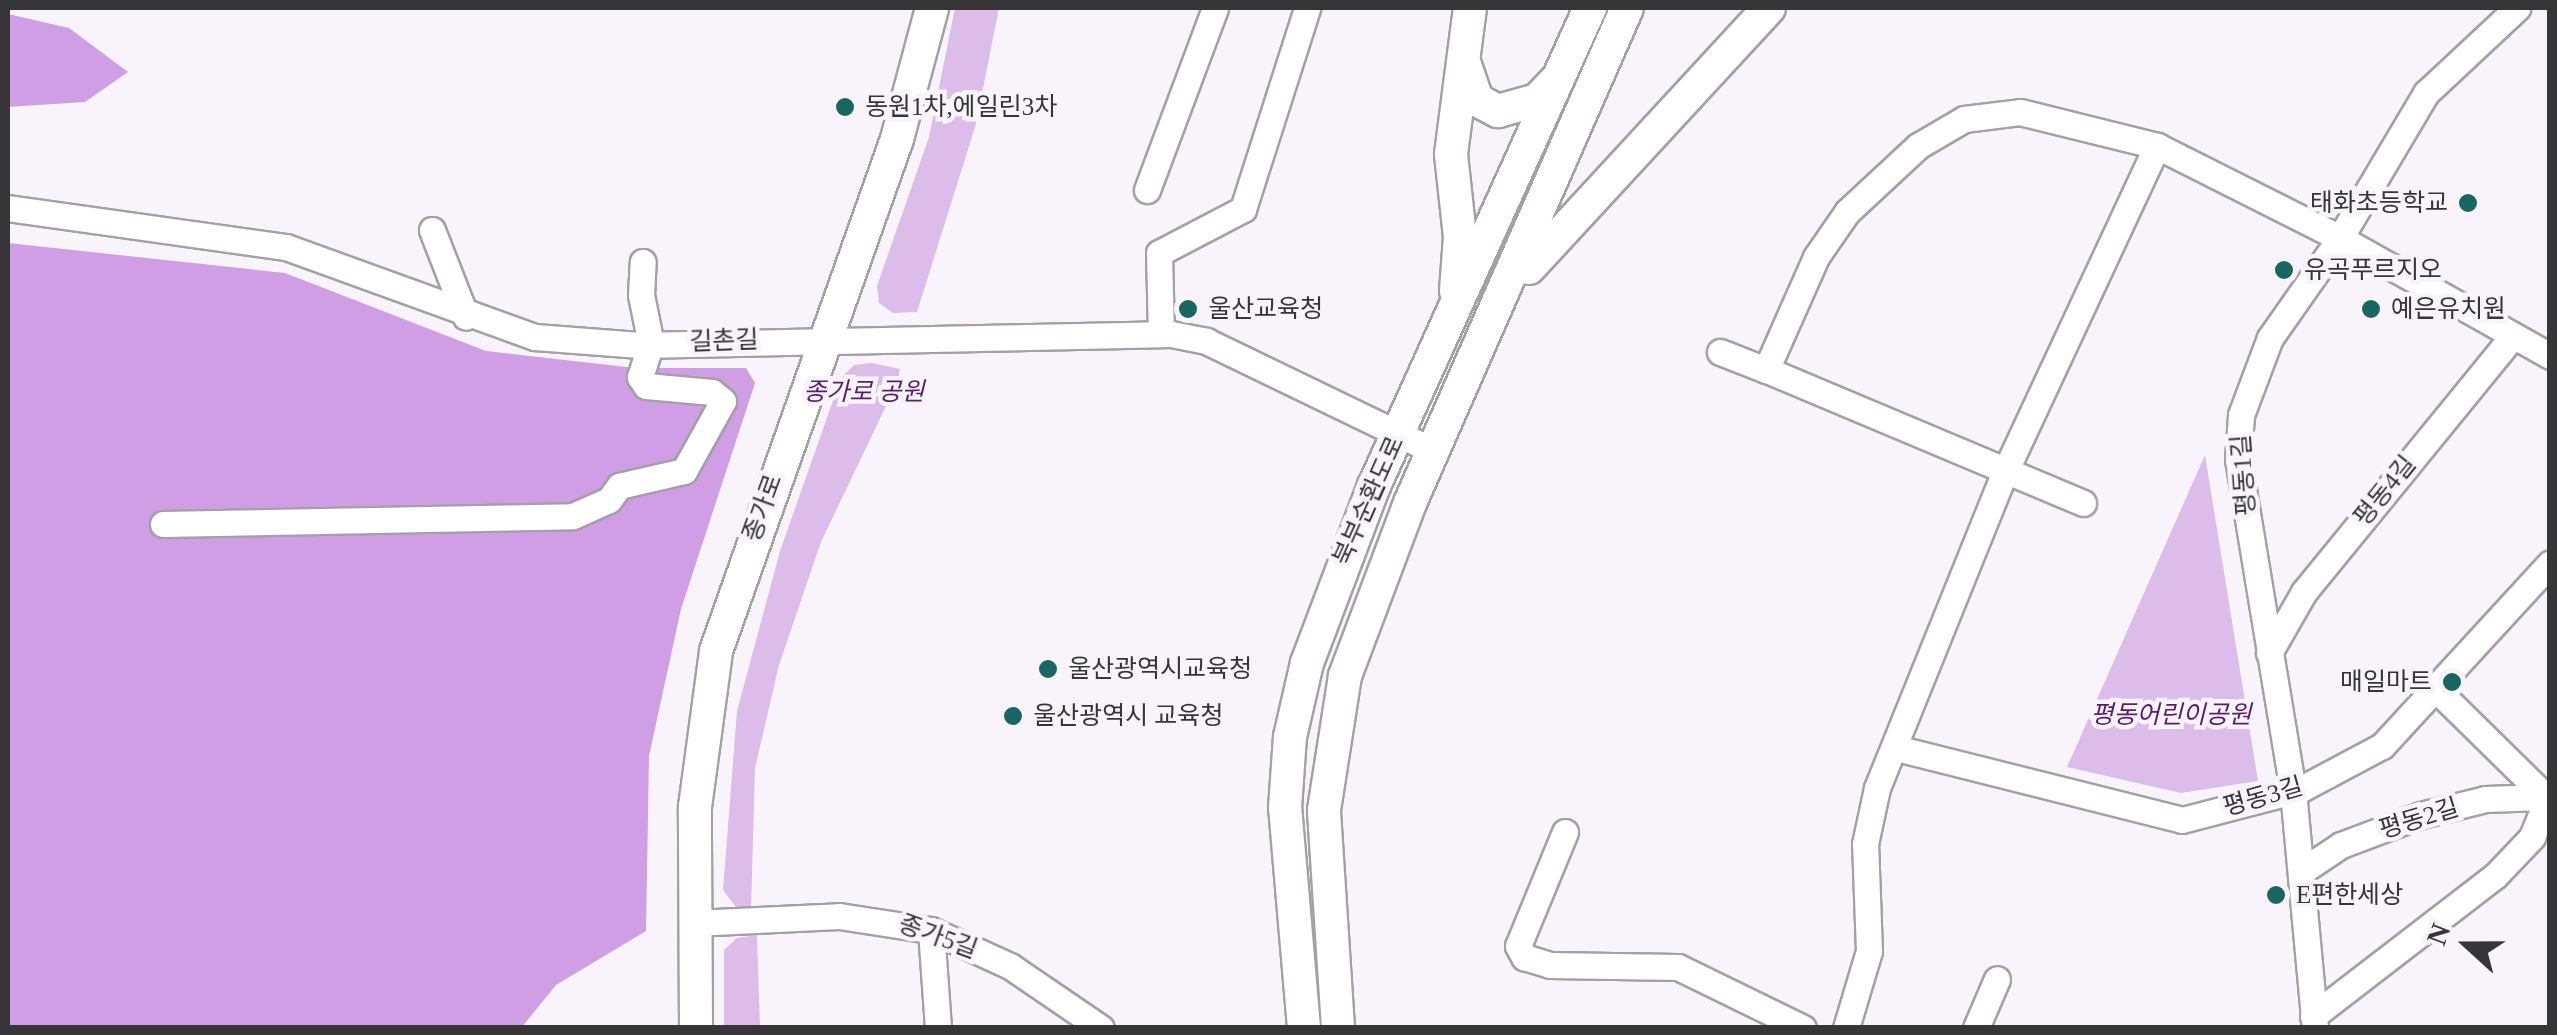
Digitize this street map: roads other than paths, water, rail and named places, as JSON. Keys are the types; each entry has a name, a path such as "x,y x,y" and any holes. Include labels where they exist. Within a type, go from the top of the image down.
{"main road":[{"name":"종가로","path":"696,1028 695,808 716,651 824,337 898,140 932,8"},
{"path":"1446,332 1460,261 1451,154 1470,8"},
{"name":"북부순환도로","path":"1304,1028 1286,826 1290,737 1335,579 1590,8"},
{"name":"북부순환도로","path":"1338,1028 1324,875 1331,740 1372,594 1627,8"},
{"path":"1495,317 1575,212 1769,8"},
{"path":"1462,53 1468,88 1498,112 1537,100 1565,68"}],"street":[{"path":"1147,190 1215,8"},
{"path":"1161,334 1159,253 1184,230 1242,209 1307,8"},
{"name":"평동1길","path":"2314,1022 2293,791 2238,460 2241,415 2270,338 2340,238 2426,92 2516,8"},
{"path":"1766,370 1816,256 1847,212 1918,146 1964,119 2020,112 2158,146 2340,238 2550,356"},
{"path":"1846,1028 1869,950 1868,824 2004,474 2158,146"},
{"name":"길촌길","path":"8,208 286,247 466,317 535,337 651,344 824,337 972,342 1161,334 1206,341 1434,451"},
{"path":"432,230 466,317"},
{"path":"163,524 573,516 610,500 619,486 684,471 724,401 712,392 646,386 640,376 651,344 640,294 643,262"},
{"name":"평동4길","path":"2269,652 2304,592 2512,336"},
{"path":"1720,352 2004,474 2083,503"},
{"name":"평동3길","path":"1896,748 2182,820 2293,791 2382,746 2439,692 2550,563"},
{"path":"2314,1022 2495,876 2532,837 2548,797 2439,692"},
{"name":"평동2길","path":"2302,871 2341,845 2421,815 2484,799 2548,797"},
{"path":"1565,832 1518,946 1524,958 1550,965 1678,968 1803,1028"},
{"name":"종가5길","path":"693,923 839,916 931,930 1010,966 1101,1028"},
{"path":"931,930 938,1028"},
{"path":"1976,1028 1996,979"}],"place":[{"name":"동원1차,에일린3차","path":"845,107"},
{"name":"태화초등학교","path":"2468,203"},
{"name":"유곡푸르지오","path":"2284,270"},
{"name":"울산교육청","path":"1188,309"},
{"name":"예은유치원","path":"2371,309"},
{"name":"울산광역시교육청","path":"1048,669"},
{"name":"매일마트","path":"2452,682"},
{"name":"울산광역시 교육청","path":"1013,716"},
{"name":"E편한세상","path":"2276,895"}],"park label":[{"name":"종가로 공원","path":"864,392"},
{"name":"평동어린이공원","path":"2171,715"}]}
